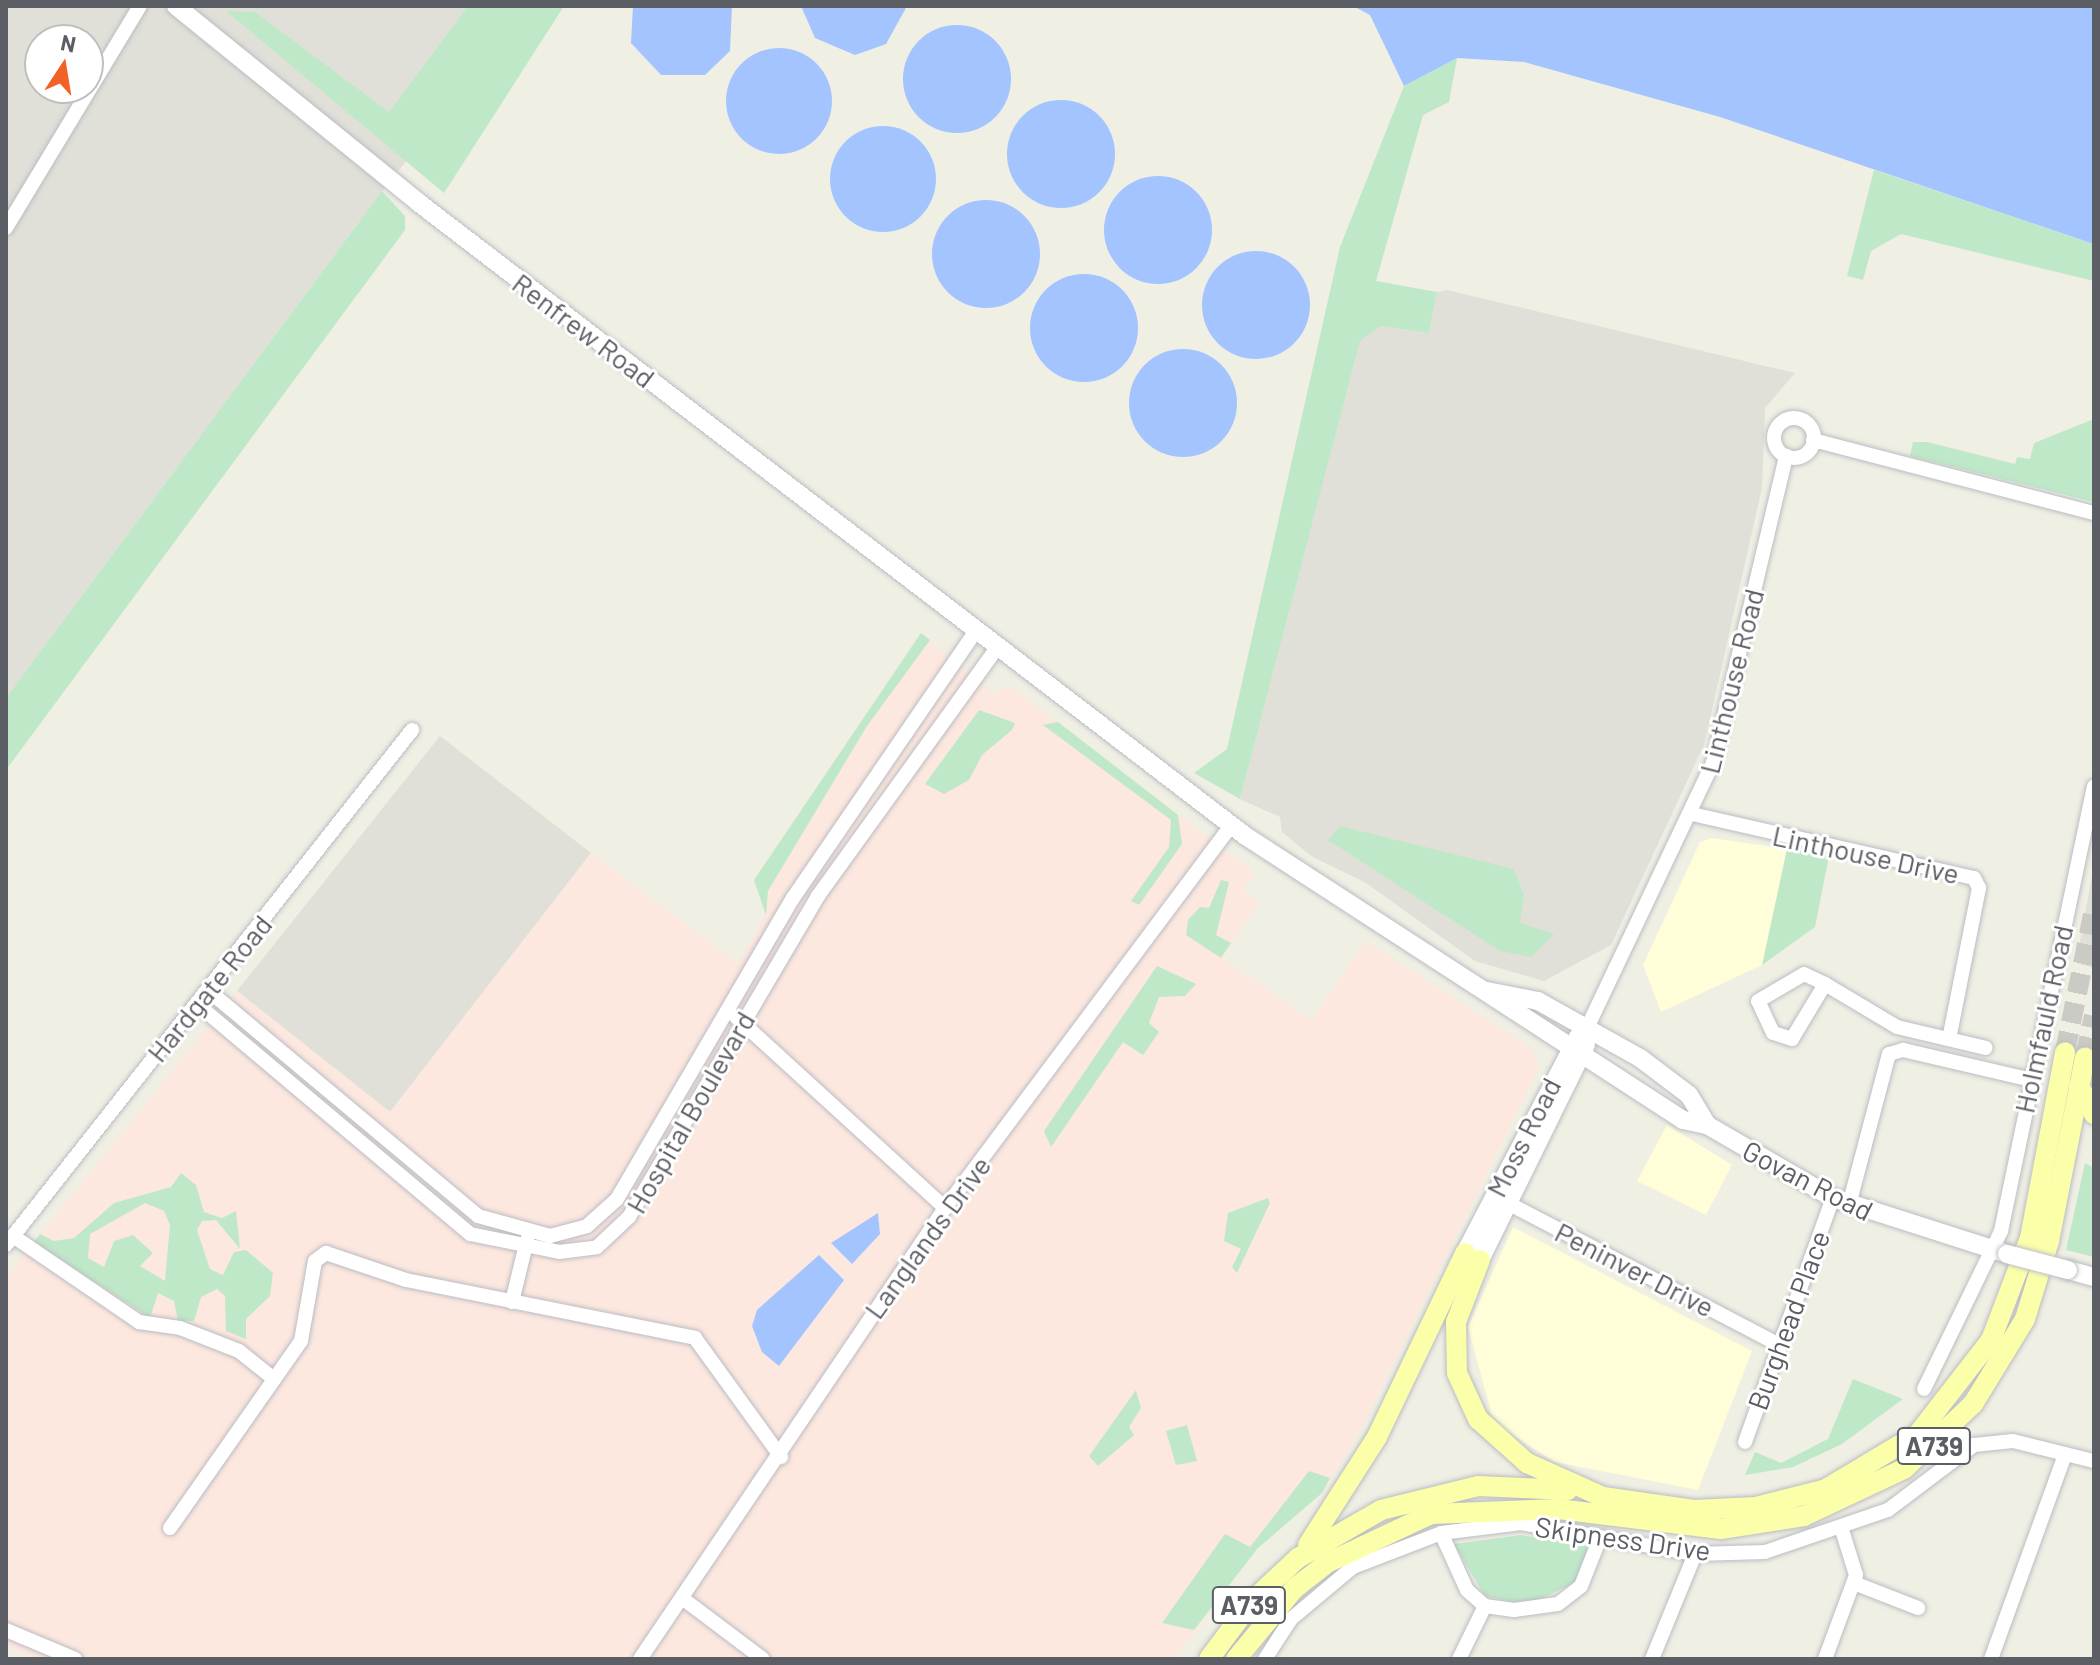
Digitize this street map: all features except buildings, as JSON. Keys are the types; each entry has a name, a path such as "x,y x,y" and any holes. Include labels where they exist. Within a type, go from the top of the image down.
{"main road":[{"name":"A739","path":"1209,1659 1253,1600 1298,1558 1381,1510 1443,1492 1511,1485 1694,1510 1756,1507 1826,1489 1918,1434 1972,1374 2014,1289 2065,1052"},
{"name":"A739","path":"1236,1659 1295,1588 1373,1537 1431,1514 1558,1509 1721,1529 1804,1516 1878,1486 1931,1448 1990,1381 2025,1319 2085,1057"},
{"path":"2079,1086 2094,1114"},
{"path":"1473,1256 1455,1334 1465,1401 1504,1448 1603,1497"},
{"path":"1298,1558 1377,1437 1473,1256"}],"street":[{"path":"6,228 140,6"},
{"name":"Renfrew Road","path":"176,6 419,203 1231,826"},
{"name":"Linthouse Road","path":"1588,1026 1692,814 1713,763 1786,456 1774,438 1783,421 1804,421 1813,440"},
{"path":"1786,456 1806,453 1813,440 2094,513"},
{"name":"Hospital Boulevard","path":"208,990 467,1208 529,1232 569,1233 617,1199 725,1009 975,632"},
{"name":"Hospital Boulevard","path":"197,1004 460,1227 525,1248 576,1252 620,1230 818,896 997,648"},
{"name":"Hardgate Road","path":"10,1241 412,730"},
{"name":"Holmfauld Road","path":"1924,1389 2000,1252 2028,1079 2094,787"},
{"name":"Linthouse Drive","path":"1692,814 1974,878 1979,888 1949,1039"},
{"name":"Govan Road","path":"1231,826 1683,1120 1707,1125 1841,1201 2000,1252 2094,1277"},
{"name":"Langlands Drive","path":"640,1659 781,1457 945,1208 1231,826"},
{"path":"1825,984 1792,1039 1773,1033 1758,1001 1804,974 1825,984 1897,1027 1986,1048"},
{"path":"1482,990 1527,996 1588,1026 1680,1088 1707,1125"},
{"path":"725,1009 742,1021 945,1208"},
{"path":"1577,1050 1588,1026"},
{"name":"Moss Road","path":"1473,1256 1577,1050"},
{"name":"Burghead Place","path":"1745,1442 1776,1343 1841,1201 1857,1178 1889,1054 1903,1050 2028,1079"},
{"name":"Peninver Drive","path":"1500,1199 1776,1343"},
{"path":"512,1302 529,1232"},
{"path":"10,1241 139,1322 180,1328 239,1351 274,1379"},
{"path":"170,1528 301,1341 315,1261 326,1253 406,1280 695,1338 781,1457"},
{"name":"Skipness Drive","path":"1265,1659 1291,1619 1353,1567 1441,1533 1521,1523 1695,1554 1765,1552 1842,1530 1888,1510 1974,1445 2013,1441 2094,1461"},
{"path":"1991,1659 2065,1455"},
{"path":"1825,1659 1854,1583 1842,1530"},
{"path":"1441,1533 1452,1567 1485,1606"},
{"path":"1485,1606 1558,1604 1581,1586 1600,1538"},
{"path":"1652,1659 1695,1554"},
{"path":"1854,1583 1918,1608"},
{"path":"682,1598 763,1659"},
{"path":"1459,1659 1485,1606"},
{"path":"6,1630 75,1659"}],"shaded area":[{"path":"6,6 532,6 382,191 6,698"},
{"path":"468,6 564,6 444,193 226,11 255,12 389,112"},
{"path":"1457,58 1449,102 1423,115 1376,281 1437,292 1429,333 1381,326 1360,341 1240,799 1194,773 1227,749 1340,247 1404,86"},
{"path":"1874,170 2094,244 2094,281 1901,234 1871,251 1863,280 1847,276"},
{"path":"382,191 405,216 405,230 6,770 6,698"},
{"path":"1447,290 1795,373 1765,408 1762,488 1704,745 1611,945 1544,981 1475,961 1366,883 1311,856 1282,832 1280,817 1240,799 1360,340 1381,326 1429,333 1437,292"},
{"path":"2094,419 2094,502 1910,456 1913,442 1927,442 2015,464 2017,457 2030,459 2034,443"},
{"path":"921,633 991,692 1010,686 1255,873 1243,891 1260,901 1222,958 1312,1020 1365,941 1533,1049 1539,1068 1363,1426 1322,1493 1258,1548 1174,1659 38,1659 6,1646 6,1277 237,991 390,1112 591,853 738,963 766,915 754,880"},
{"path":"921,633 930,640 867,726 768,891 766,915 754,880"},
{"path":"979,710 1015,723 1012,730 982,755 969,780 944,794 925,784"},
{"path":"1058,722 1178,815 1182,844 1139,905 1131,901 1169,847 1171,820 1043,725"},
{"path":"440,736 591,853 390,1112 237,991"},
{"path":"1340,826 1514,869 1524,895 1520,923 1554,934 1531,957 1500,951 1328,840"},
{"path":"1712,838 1787,849 1769,951 1762,965 1661,1012 1643,965 1700,842"},
{"path":"1787,849 1829,856 1815,927 1762,965"},
{"path":"2094,865 2094,968 2076,963"},
{"path":"1221,880 1229,882 1216,935 1231,943 1221,958 1186,935 1188,920 1200,907 1209,908"},
{"path":"1157,966 1196,984 1185,996 1159,997 1149,1023 1159,1032 1143,1055 1123,1042 1051,1147 1044,1131"},
{"path":"1667,1125 1732,1165 1706,1215 1637,1181"},
{"path":"2085,1163 2094,1168 2094,1257 2066,1250"},
{"path":"181,1173 196,1185 204,1212 222,1218 236,1211 240,1249 216,1220 202,1221 197,1230 210,1269 223,1275 234,1252 246,1250 273,1273 270,1296 246,1319 246,1339 226,1331 225,1296 217,1289 201,1297 194,1321 178,1321 174,1301 158,1293 150,1318 34,1242 40,1234 54,1241 74,1238 114,1203 171,1187","holes":["145,1203 164,1211 170,1225 165,1281 140,1266 153,1253 133,1235 114,1241 104,1267 88,1258 90,1234"]},
{"path":"1268,1198 1270,1203 1237,1273 1232,1267 1241,1249 1224,1241 1228,1213"},
{"path":"1513,1227 1752,1351 1698,1490 1555,1462 1494,1423 1468,1327"},
{"path":"1853,1379 1903,1399 1842,1444 1793,1467 1745,1475 1755,1452 1781,1463 1828,1439"},
{"path":"1136,1390 1141,1408 1129,1427 1134,1435 1098,1466 1089,1456"},
{"path":"1187,1425 1197,1461 1176,1465 1166,1431"},
{"path":"1309,1471 1330,1478 1322,1493 1258,1548 1194,1630 1162,1623 1225,1534 1250,1547"},
{"path":"1521,1535 1589,1547 1582,1579 1528,1605 1485,1596 1454,1544"}],"water":[{"path":"633,6 732,6 730,51 705,75 661,75 631,43"},
{"path":"801,6 907,6 886,44 855,55 815,38"},
{"path":"1353,6 2094,6 2094,244 1720,117 1524,62 1457,58 1404,86 1370,15"},
{"path":"957,25 978,29 995,41 1007,58 1011,79 1007,100 995,117 978,129 957,133 936,129 919,117 907,100 903,79 907,58 919,41 936,29"},
{"path":"779,48 799,52 816,64 828,81 832,101 828,121 816,138 799,150 779,154 759,150 742,138 730,121 726,101 730,81 742,64 759,52"},
{"path":"1061,100 1082,104 1099,116 1111,133 1115,154 1111,175 1099,192 1082,204 1061,208 1040,204 1023,192 1011,175 1007,154 1011,133 1023,116 1040,104"},
{"path":"883,126 903,130 921,141 932,159 936,179 932,199 921,217 903,228 883,232 863,228 845,217 834,199 830,179 834,159 845,141 863,130"},
{"path":"1158,176 1179,180 1196,192 1208,209 1212,230 1208,251 1196,268 1179,280 1158,284 1137,280 1120,268 1108,251 1104,230 1108,209 1120,192 1137,180"},
{"path":"986,200 1007,204 1024,216 1036,233 1040,254 1036,275 1024,292 1007,304 986,308 965,304 948,292 936,275 932,254 936,233 948,216 965,204"},
{"path":"1256,251 1286,260 1294,267 1301,275 1310,305 1301,335 1294,343 1286,350 1256,359 1226,350 1218,343 1211,335 1202,305 1211,275 1218,267 1226,260"},
{"path":"1084,274 1114,283 1122,290 1129,298 1138,328 1129,358 1122,366 1114,373 1084,382 1054,373 1046,366 1039,358 1030,328 1039,298 1046,290 1054,283"},
{"path":"1183,349 1204,353 1221,365 1233,382 1237,403 1233,424 1221,441 1204,453 1183,457 1162,453 1145,441 1133,424 1129,403 1133,382 1145,365 1162,353"},
{"path":"878,1213 880,1234 852,1264 831,1243"},
{"path":"819,1255 844,1280 779,1366 762,1352 752,1326 757,1310"}],"tunnel":[{"path":"2065,1052 2094,910"},
{"path":"2085,1057 2094,1016"}]}
